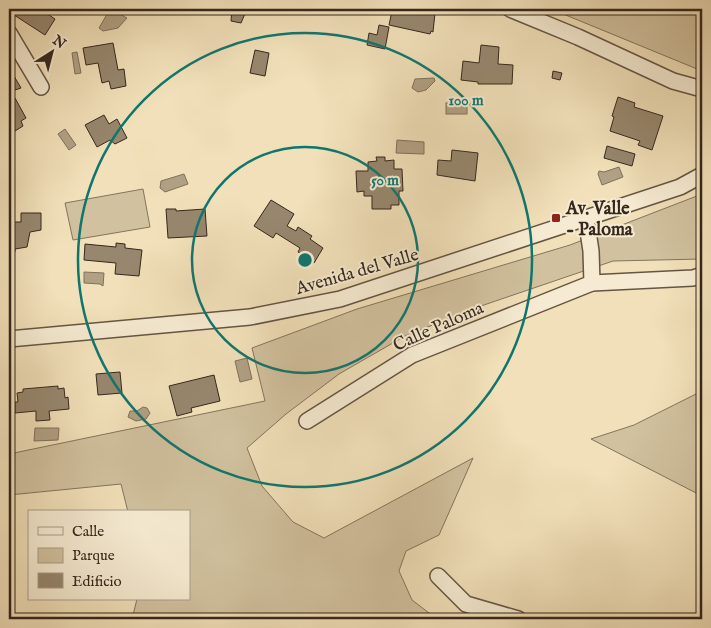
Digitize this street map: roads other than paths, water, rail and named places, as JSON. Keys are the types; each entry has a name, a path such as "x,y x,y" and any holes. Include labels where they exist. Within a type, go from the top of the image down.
{"street":[{"path":"510,9 578,37 673,82 702,89"},
{"path":"9,33 41,87"},
{"name":"Avenida del Valle","path":"9,339 250,317 340,299 680,187 702,176"},
{"path":"586,218 591,251 592,282"},
{"name":"Calle Paloma","path":"307,421 412,355 592,282 693,278 702,275"},
{"path":"438,576 466,604 518,619"}],"place":[{"name":"Av. Valle - Paloma","path":"556,218"}]}
